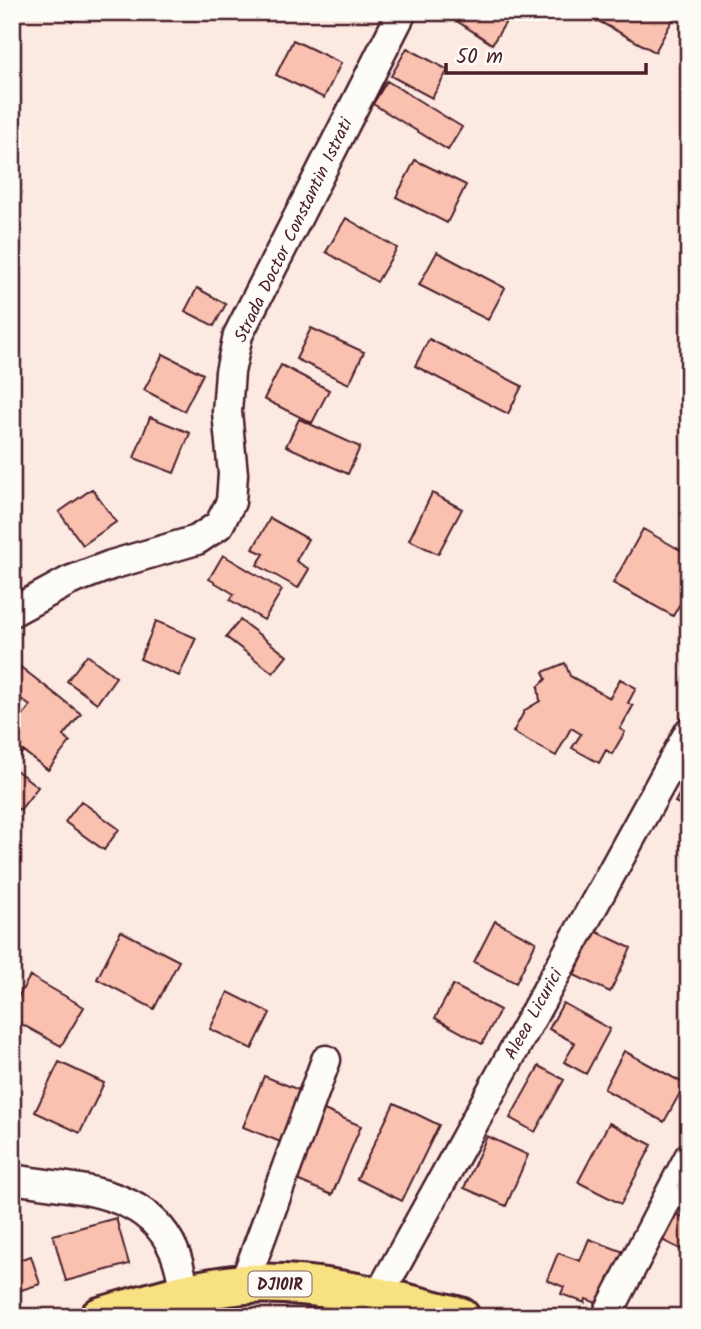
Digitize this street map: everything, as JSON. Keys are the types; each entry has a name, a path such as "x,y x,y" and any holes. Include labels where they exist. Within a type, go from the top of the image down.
{"main road":[{"name":"DJ101R","path":"100,1317 185,1293 244,1284 283,1284 331,1288 460,1317"}],"street":[{"name":"Strada Doctor Constantin Istrati","path":"12,612 69,581 111,565 197,540 219,525 231,502 233,474 227,412 230,372 239,335 402,12"},
{"name":"Aleea Licurici","path":"378,1297 689,732"},
{"path":"244,1284 326,1060"},
{"path":"606,1317 689,1157"},
{"path":"12,1179 113,1196 144,1210 160,1226 174,1250 185,1293"}],"building":[{"path":"62,12 83,12 72,22"},
{"path":"443,12 501,12 509,17 492,44"},
{"path":"582,12 677,12 655,52"},
{"path":"293,40 341,63 324,98 276,75"},
{"path":"407,48 448,70 432,98 391,76"},
{"path":"387,81 462,127 448,150 373,104"},
{"path":"415,160 466,185 447,223 396,197"},
{"path":"346,218 397,248 377,282 326,252"},
{"path":"437,252 505,288 488,320 419,285"},
{"path":"197,288 226,304 214,326 185,311"},
{"path":"311,328 364,352 349,384 296,359"},
{"path":"429,339 522,386 508,414 415,366"},
{"path":"163,354 203,374 184,411 144,390"},
{"path":"281,365 329,390 312,423 264,399"},
{"path":"150,417 190,433 174,473 134,458"},
{"path":"299,419 360,447 348,474 286,446"},
{"path":"92,489 116,522 83,545 59,512"},
{"path":"432,493 462,509 438,554 409,540"},
{"path":"270,518 308,539 296,561 309,569 298,588 257,565 264,554 253,549"},
{"path":"643,529 689,555 689,588 673,616 613,583"},
{"path":"223,555 282,590 264,620 230,600 234,594 209,579"},
{"path":"240,620 287,656 273,673 226,637"},
{"path":"156,621 196,638 179,676 140,659"},
{"path":"87,655 116,677 97,703 67,681"},
{"path":"565,663 570,676 610,698 620,679 636,688 628,703 633,706 620,729 625,732 612,754 606,750 599,763 572,748 581,734 571,728 556,756 513,732 525,710 540,701 538,687 546,679 543,672"},
{"path":"18,665 81,714 63,736 70,742 48,770 23,751 14,763 12,762 12,729 30,706 12,692 12,672"},
{"path":"12,767 38,787 20,810 12,804"},
{"path":"689,777 689,809 675,802"},
{"path":"81,801 119,829 104,850 65,822"},
{"path":"495,921 536,942 516,983 474,962"},
{"path":"121,931 179,961 154,1009 97,979"},
{"path":"595,931 631,948 610,992 574,975"},
{"path":"30,976 84,1007 61,1046 12,1019 12,1008"},
{"path":"453,985 500,1010 482,1044 435,1018"},
{"path":"228,992 270,1013 252,1049 210,1029"},
{"path":"563,1003 610,1029 586,1074 564,1062 575,1043 549,1029"},
{"path":"624,1051 685,1084 664,1122 604,1089"},
{"path":"59,1062 104,1083 80,1133 35,1112"},
{"path":"539,1066 564,1080 535,1132 510,1118"},
{"path":"264,1076 304,1092 283,1143 243,1127"},
{"path":"394,1103 439,1125 402,1201 357,1179"},
{"path":"315,1106 361,1126 332,1195 285,1175"},
{"path":"609,1123 652,1145 621,1204 578,1182"},
{"path":"487,1136 528,1155 506,1206 464,1188"},
{"path":"672,1212 689,1220 689,1237 682,1250 658,1238"},
{"path":"116,1218 129,1264 66,1281 53,1235"},
{"path":"589,1239 624,1252 602,1305 586,1299 585,1303 561,1294 564,1287 547,1280 558,1253 580,1261"},
{"path":"31,1256 40,1284 12,1293 12,1262"}]}
